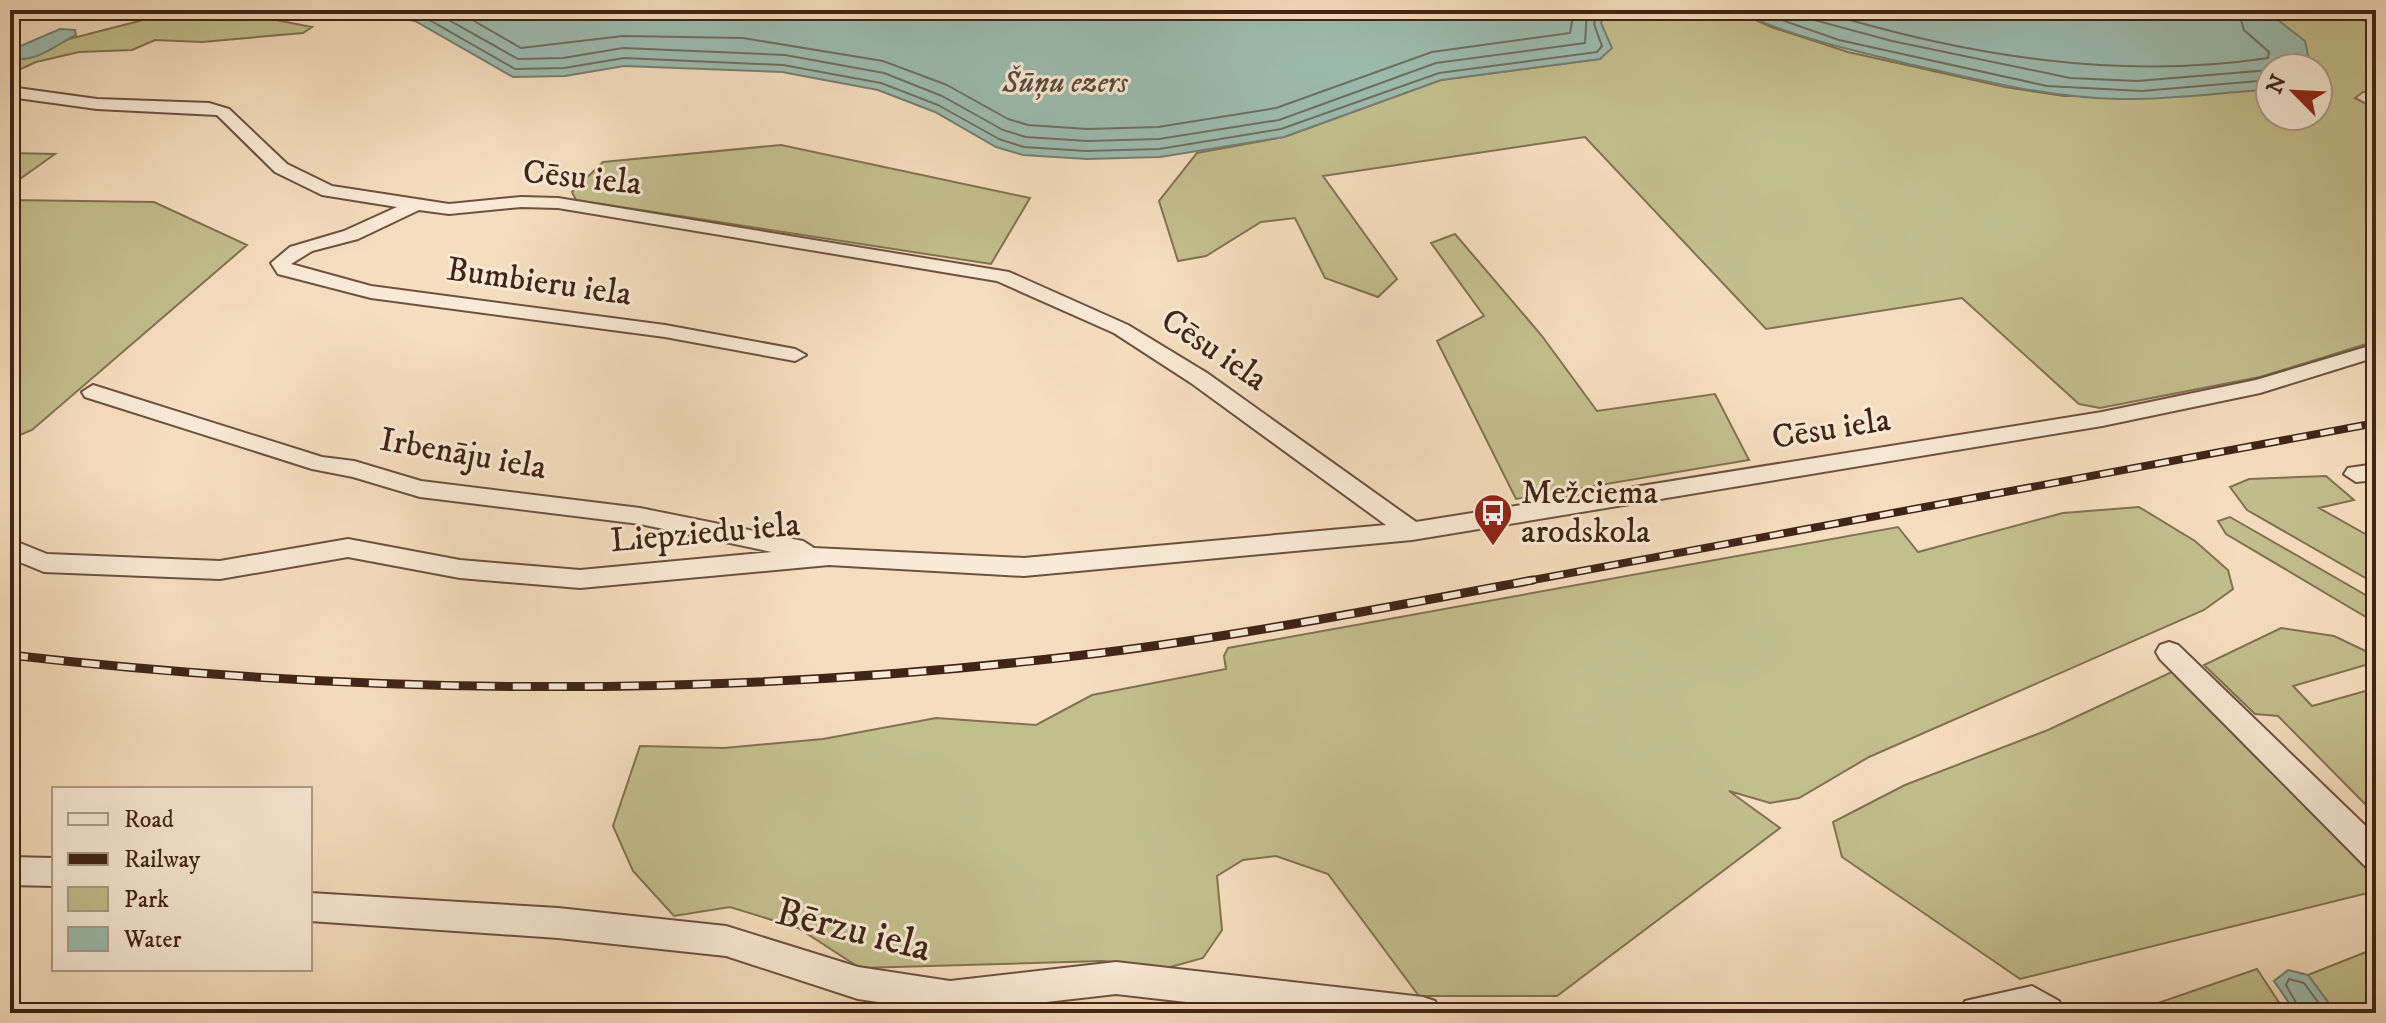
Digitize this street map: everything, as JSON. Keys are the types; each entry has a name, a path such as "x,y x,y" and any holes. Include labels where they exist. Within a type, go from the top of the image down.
{"street":[{"name":"Cēsu iela","path":"10,92 97,104 209,108 223,112 281,168 328,191 449,209 521,202 558,203 784,243 1002,276 1121,329 1186,370 1412,531 2102,419 2260,386 2376,350"},
{"name":"Bumbieru iela","path":"415,205 349,236 308,245 290,253 281,263 285,270 371,292 665,331 795,355"},
{"name":"Irbenāju iela","path":"93,392 320,464 354,469 420,489 640,516 829,556"},
{"name":"Liepziedu iela","path":"10,548 44,563 220,570 348,548 460,569 580,579 829,556 1024,567 1412,531"},
{"path":"2169,652 2376,856"},
{"path":"10,871 52,872"},
{"name":"Bērzu iela","path":"312,907 558,923 726,941 858,983 950,997 1116,978 1423,1013"},
{"path":"1977,1013 2039,1008"}],"green space":[{"path":"182,10 225,10 312,27 303,33 202,42 155,40 132,50 79,52 36,62 10,74 10,62 38,47"},
{"path":"1607,10 1673,10 1675,15 1708,16 1706,10 1734,10 1771,27 1848,52 2005,87 2064,96 2212,94 2254,89 2254,132 2334,132 2334,52 2272,52 2265,10 2273,17 2285,15 2281,10 2288,10 2376,22 2376,91 2363,92 2355,98 2376,109 2376,341 2260,377 2100,408 2079,404 1962,298 1766,329 1585,137 1323,176 1397,279 1378,297 1325,278 1295,218 1261,222 1206,256 1178,261 1159,201 1197,153 1284,137 1441,80 1600,59 1590,36"},
{"path":"781,145 1030,198 991,264 576,200 572,192 603,162"},
{"path":"10,153 55,154 10,186"},
{"path":"10,200 154,202 247,245 32,430 10,439"},
{"path":"1455,234 1542,336 1597,411 1715,394 1749,460 1516,499 1437,341 1484,316 1431,243"},
{"path":"2326,476 2354,500 2319,508 2376,540 2376,584 2247,510 2230,487 2249,479"},
{"path":"2139,507 2195,541 2228,570 2233,589 2204,610 1869,757 1799,798 1770,803 1729,791 1780,828 1557,996 1419,996 1328,874 1276,856 1243,860 1217,876 1222,930 1203,958 1167,968 1103,961 860,968 798,928 730,907 674,916 633,871 613,826 640,746 724,748 823,739 936,718 1036,725 1092,695 1226,669 1224,656 1228,648 1898,527 1918,552 2063,513"},
{"path":"2230,517 2376,601 2376,623 2226,534 2218,521"},
{"path":"2281,628 2334,636 2376,656 2376,662 2293,686 2312,706 2376,688 2376,815 2278,716 2255,714 2204,665"},
{"path":"2174,671 2375,868 2376,891 2020,979 1842,857 1833,822 1905,785 2048,730"},
{"path":"2376,948 2376,1013 2336,1013 2308,975"},
{"path":"2257,969 2286,1013 2129,1013"}],"water":[{"name":"Šūņu ezers","path":"365,10 1607,10 1601,23 1612,48 1600,59 1441,80 1284,137 1160,157 1087,159 1023,155 996,147 935,112 878,90 782,72 624,66 565,76 513,77 415,21 366,13"},
{"path":"1734,10 2265,10 2305,41 2307,52 2254,52 2254,91 2156,98 2094,98 1974,79 1804,37"},
{"path":"60,29 75,30 76,35 36,56 27,59 11,57 18,47"},
{"path":"2288,970 2308,975 2336,1013 2296,1013 2274,981"}],"railway":[{"path":"1522,582 2376,423"},
{"path":"10,655 146,669 419,685 555,687 828,678 964,668 1154,646 1533,580"}],"place":[{"name":"Mežciema arodskola","path":"1493,547"}]}
